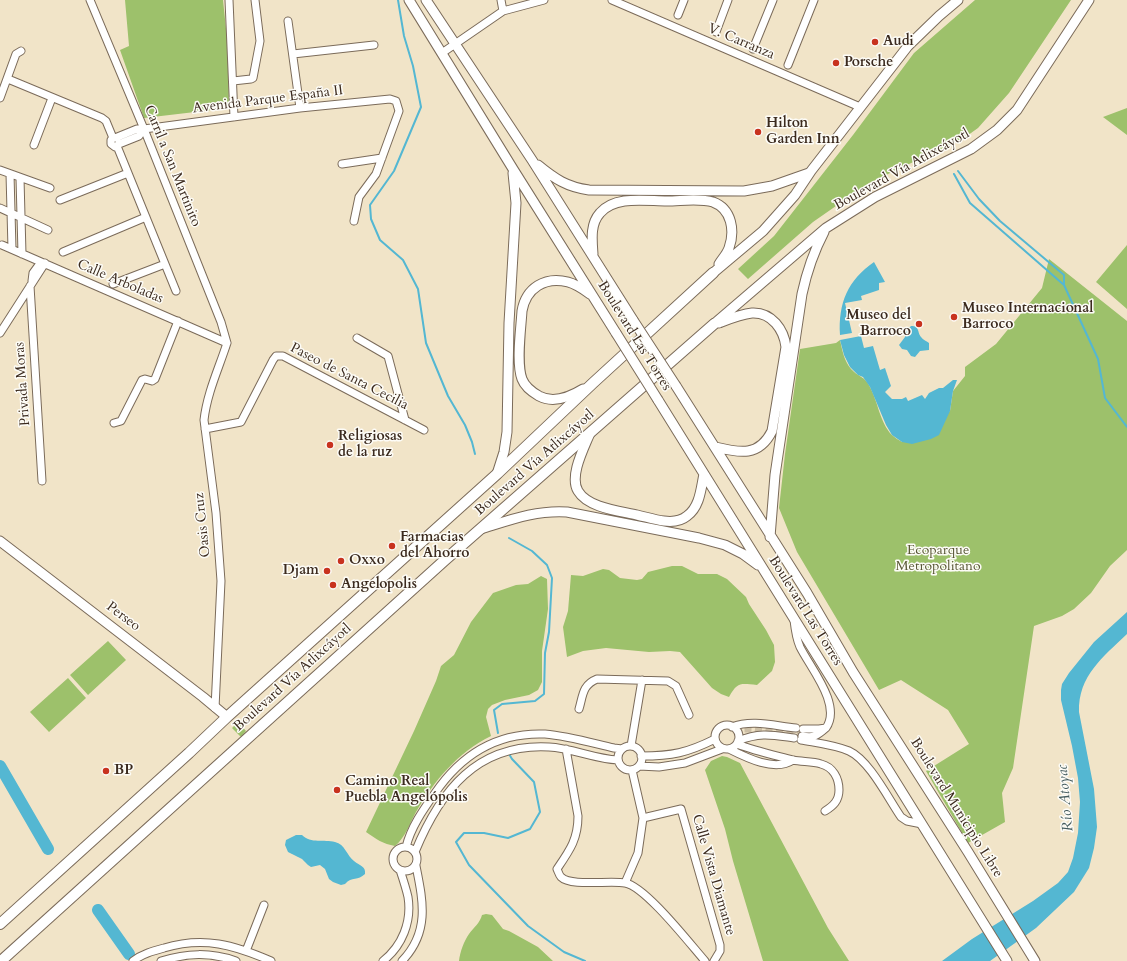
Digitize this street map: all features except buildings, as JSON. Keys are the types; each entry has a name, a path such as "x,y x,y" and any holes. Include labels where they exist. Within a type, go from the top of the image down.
{"main road":[{"name":"Boulevard Las Torres","path":"409,0 512,169 922,824"},
{"name":"Boulevard Las Torres","path":"426,0 593,255 715,447 770,537 807,593 853,672"},
{"name":"Boulevard Vía Atlixcáyotl","path":"0,924 497,474 593,383 713,273 764,231 795,195 809,173 908,46 958,0"},
{"name":"Boulevard Vía Atlixcáyotl","path":"4,960 433,570 826,228 875,197 971,149 997,130 1017,110 1089,0"},
{"path":"532,160 560,182 577,188 589,190 744,191 772,186 809,173"},
{"path":"497,474 504,452 507,432 509,323 516,203 512,169"},
{"path":"593,255 592,233 596,218 613,203 628,201 705,200 725,209 731,222 732,236 728,250 713,273"},
{"path":"770,537 775,475 802,294 814,251 826,228"},
{"path":"591,294 573,284 560,281 544,283 530,291 523,303 519,363 522,379 530,390 543,398 550,400 568,397 593,383"},
{"path":"714,324 748,314 762,314 776,323 784,337 786,348 772,431 768,440 760,447 748,451 715,447"},
{"path":"590,433 578,464 575,480 578,492 601,507 664,521 681,520 688,516 694,509 700,495 704,474"},
{"path":"481,529 528,514 552,511 567,512 699,538 725,545 743,554 762,568"},
{"name":"Perseo","path":"0,541 203,696 227,717"},
{"name":"Boulevard Municipio Libre","path":"853,672 968,852 1035,961"},
{"path":"922,824 1007,961"}],"street":[{"name":"Carril a San Martinito","path":"90,0 144,129 221,322 227,343"},
{"path":"229,0 234,81 234,116"},
{"path":"234,81 253,78 260,41 255,0"},
{"path":"501,0 503,12"},
{"path":"442,53 503,12 544,0"},
{"name":"V. Carranza","path":"612,0 860,107"},
{"path":"678,15 684,0"},
{"path":"716,32 728,0"},
{"path":"753,49 773,0"},
{"path":"788,66 814,0"},
{"path":"288,21 300,108"},
{"path":"293,54 374,45"},
{"path":"0,98 16,54 21,51"},
{"path":"8,79 106,121 116,142 176,291"},
{"path":"34,145 52,98"},
{"name":"Avenida Parque España II","path":"116,142 137,129 300,108 390,99 396,101 399,111 382,158"},
{"path":"342,164 382,158 376,174 359,197 354,221"},
{"path":"0,170 50,188"},
{"path":"60,200 128,173"},
{"path":"10,174 12,250"},
{"path":"20,178 22,254"},
{"path":"0,208 48,230"},
{"path":"63,252 146,217"},
{"name":"Calle Arboladas","path":"2,245 227,343"},
{"path":"0,333 2,324 31,284 43,263"},
{"path":"113,284 165,264"},
{"name":"Privada Moras","path":"31,284 42,481"},
{"path":"114,423 121,422 142,380 146,379 152,381 155,379 178,322"},
{"path":"357,338 388,356 405,420"},
{"name":"Oasis Cruz","path":"215,708 221,581 216,513 204,420 205,408 227,343"},
{"name":"Paseo de Santa Cecilia","path":"205,429 241,422 273,360 276,356 283,356 424,430"},
{"path":"622,749 618,754 618,760 620,765 625,769 659,767 685,763 726,749 751,736 799,734 826,728 832,714 830,703 800,646 794,620"},
{"path":"579,710 585,687 590,682 596,680 668,681 672,682 676,686 689,715"},
{"path":"631,746 642,680"},
{"path":"793,760 786,764 779,765 751,760 717,745 715,734 722,726 732,727 751,723 799,734 842,748 851,752 866,764 901,816 907,821 922,824"},
{"path":"732,727 738,736 737,742"},
{"path":"406,847 417,820 444,779 458,764 471,754 498,741 513,737 545,734 614,748 622,749 631,746 638,750 641,756 641,762 635,768"},
{"path":"755,736 751,745 755,751"},
{"path":"641,756 678,754 698,748 715,739"},
{"path":"737,742 755,751 783,756 793,760 821,764 833,772 838,780 839,795 836,802 824,811"},
{"path":"416,852 430,819 445,796 465,774 478,764 506,751 518,748 549,747 618,760"},
{"path":"566,749 578,816 578,827 572,848 557,869 562,878 570,881 625,883 636,888 648,898 705,961"},
{"path":"625,883 638,853 643,818 635,768"},
{"name":"Calle Vista Diamante","path":"643,818 681,809 720,945 718,956 714,961"},
{"path":"383,961 396,948 404,936 408,918 408,897 400,870 394,864 394,855 396,851 406,847 412,848 416,852 418,859 416,866 422,900 422,921 416,944 405,960 396,948"},
{"path":"400,870 409,871 416,866"},
{"path":"246,951 264,905"},
{"path":"133,961 152,952 177,944 214,942 246,951 270,961"},
{"path":"161,961 180,956 198,954 217,955 236,961"}],"green space":[{"path":"125,0 223,0 228,48 229,108 144,118 120,50 129,46"},
{"path":"975,0 1071,0 1009,93 978,128 964,138 869,183 813,222 748,279 738,269 774,236 853,135 914,53"},
{"path":"1127,108 1127,135 1103,117"},
{"path":"1127,245 1127,309 1096,282"},
{"name":"Ecoparque Metropolitano","path":"1049,259 1127,321 1127,550 1110,566 1091,593 1074,609 1062,616 1034,626 1013,768 1002,793 1005,822 968,843 926,771 969,744 948,710 901,680 879,690 797,552 779,508 785,454 800,349 836,343 840,340 849,366 868,383 885,425 892,435 902,442 950,411 953,391 965,376 965,367 996,344 1042,288"},
{"path":"672,566 682,566 698,574 717,574 727,579 746,597 774,645 775,662 772,671 757,685 740,685 735,688 729,697 721,694 712,688 680,652 649,652 606,648 583,651 567,657 563,627 568,611 571,575 583,576 603,569 609,570 620,578 637,580 642,579 648,572"},
{"path":"541,576 547,579 548,609 542,651 542,682 538,690 529,695 505,700 492,705 488,709 486,717 491,736 457,759 439,778 423,800 399,843 395,846 383,843 373,837 366,832 414,731 441,666 454,655 471,622 493,593 516,585 528,584"},
{"path":"108,641 126,660 88,695 70,675"},
{"path":"68,678 86,698 49,732 30,712"},
{"path":"238,722 246,731 241,737 232,728"},
{"path":"722,756 740,763 828,928 849,961 763,961 725,829 705,770 711,761"},
{"path":"482,915 492,915 503,929 538,947 553,961 459,961 462,947 467,937 478,923"}],"water":[{"path":"874,262 885,282 879,283 879,290 861,296 862,300 845,303 852,333 840,335 841,313 846,293 857,276"},
{"path":"911,326 916,327 921,337 929,343 929,350 920,351 915,357 911,356 907,350 902,349 899,345 905,337 906,331"},
{"path":"861,336 864,348 873,346 880,370 885,368 891,386 885,392 892,399 902,399 906,397 908,401 922,395 925,399 929,393 939,388 943,388 953,380 957,380 953,391 950,411 939,435 931,439 912,444 902,442 892,435 886,425 870,387 863,377 858,375 850,367 844,355 840,340"},
{"path":"1127,612 1127,634 1101,659 1094,668 1087,678 1080,699 1079,712 1094,789 1097,827 1089,868 1074,892 1036,928 990,961 942,961 972,939 1033,901 1058,883 1068,872 1073,858 1078,833 1080,802 1078,778 1061,700 1062,684 1094,642"},
{"path":"296,835 302,835 313,840 338,843 356,863 365,869 365,874 341,885 333,882 329,879 325,869 320,865 311,867 302,859 288,852 285,845 286,840"}],"waterway":[{"path":"398,0 404,36 413,66 421,107 394,171 370,205 371,219 380,240 403,260 418,289 426,343 448,396 465,425 475,454"},
{"path":"958,171 979,199 1000,221 1064,275 1064,285"},
{"path":"954,174 970,203 1064,285 1098,359 1105,398 1127,427"},
{"path":"498,733 494,710 502,704 535,701 544,694 545,653 549,632 552,578 547,565 532,551 509,538"},
{"path":"509,754 534,782 540,812 530,829 508,838 484,833 464,833 456,842 469,865 528,926 564,952 585,961"},
{"path":"0,766 48,849"},
{"path":"98,910 129,954"}],"tunnel":[{"path":"734,729 753,729 802,736"}],"place":[{"name":"Audi","path":"875,42"},
{"name":"Porsche","path":"836,63"},
{"name":"Hilton Garden Inn","path":"758,132"},
{"name":"Museo Internacional Barroco","path":"954,317"},
{"name":"Museo del Barroco","path":"919,324"},
{"name":"Religiosas de la ruz","path":"330,445"},
{"name":"Farmacias del Ahorro","path":"392,546"},
{"name":"Oxxo","path":"341,561"},
{"name":"Djam","path":"327,571"},
{"name":"Angelopolis","path":"333,585"},
{"name":"BP","path":"106,771"},
{"name":"Camino Real Puebla Angelópolis","path":"337,790"}],"water label":[{"name":"Río Atoyac","path":"1066,798"}]}
